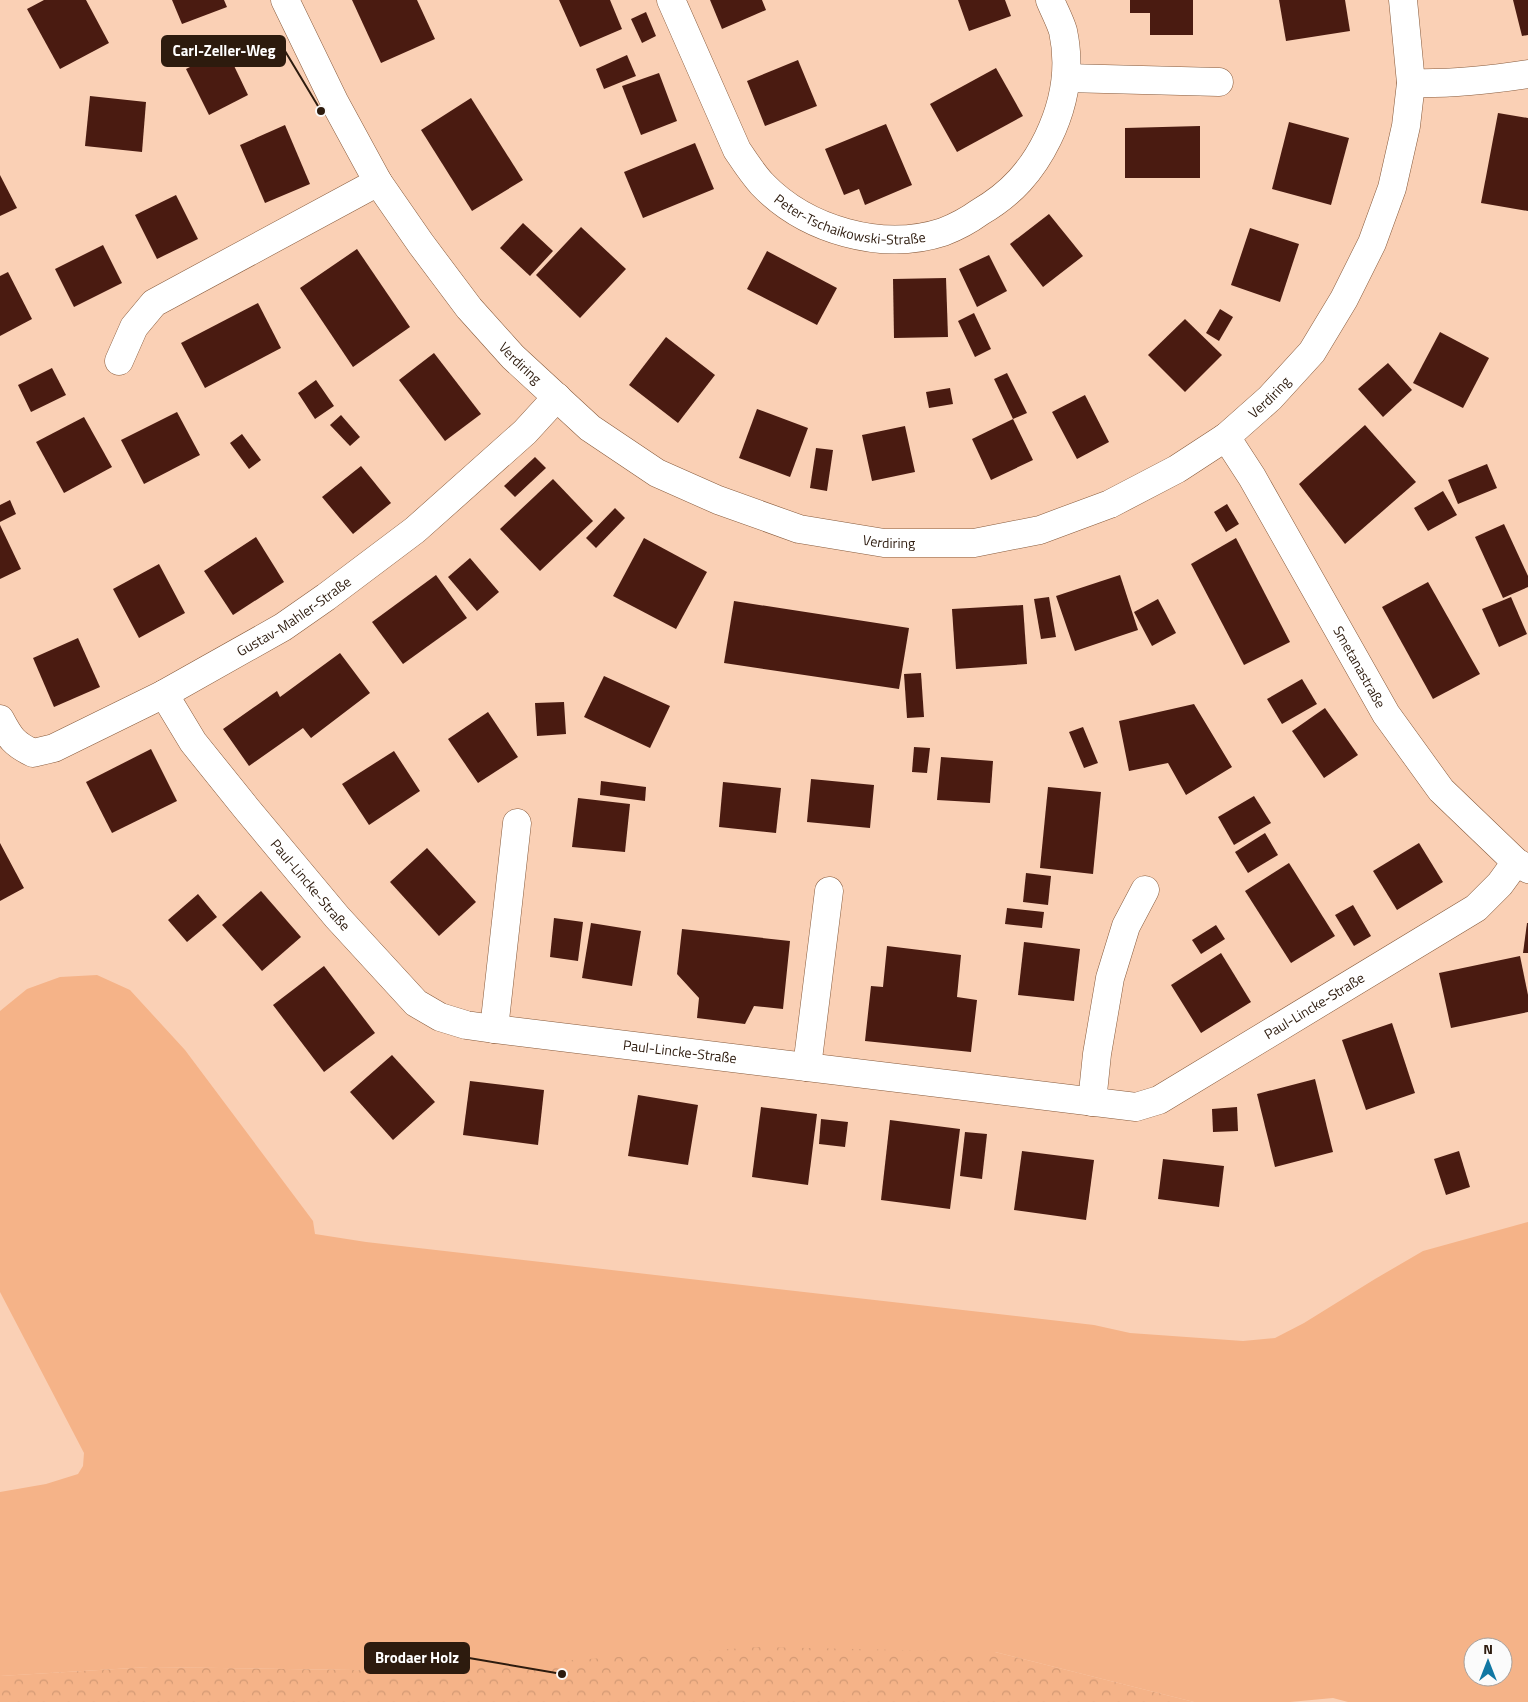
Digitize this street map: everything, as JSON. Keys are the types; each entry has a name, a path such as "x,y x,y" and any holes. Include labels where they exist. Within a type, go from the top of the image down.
{"street":[{"name":"Verdiring","path":"285,0 335,102 378,182 421,244 469,308 513,357 590,428 657,473 718,500 800,529 884,543 974,543 1040,530 1110,504 1178,469 1226,437 1270,398 1312,352 1344,299 1372,243 1392,188 1406,126 1411,83 1403,0"},
{"name":"Peter-Tschaikowski-Straße","path":"671,0 724,124 749,169 763,185 782,202 836,230 865,238 892,239 944,232 966,221 994,204 1014,188 1043,148 1055,124 1063,98 1066,78 1063,30 1050,0"},
{"path":"1411,83 1446,84 1528,74"},
{"path":"1066,78 1218,82"},
{"path":"119,361 134,327 154,303 378,182"},
{"name":"Gustav-Mahler-Straße","path":"0,719 7,733 18,746 34,753 54,748 164,694 283,627 416,530 525,432 557,397"},
{"name":"Smetanastraße","path":"1226,437 1257,485 1391,721 1441,790 1522,865"},
{"name":"Paul-Lincke-Straße","path":"164,694 193,742 246,808 337,917 416,1004 440,1017 466,1025 494,1029 1136,1107 1159,1100 1476,908 1522,865"},
{"path":"494,1029 517,823"},
{"path":"1092,1102 1097,1054 1110,978 1126,926 1145,890"},
{"path":"807,1067 829,891"}],"green space":[{"path":"97,975 130,990 185,1050 313,1221 315,1234 366,1242 1094,1325 1130,1333 1243,1341 1275,1338 1304,1323 1423,1251 1528,1222 1528,1702 1348,1702 1333,1698 1290,1702 1194,1702 995,1652 418,1671 149,1667 0,1676 0,1492 46,1484 78,1474 83,1466 84,1453 0,1292 0,1011 27,989 60,977"},
{"path":"758,1647 995,1652 1194,1702 0,1702 0,1676 149,1667 418,1671"}],"building":[{"path":"44,0 86,0 109,43 60,69 27,9"},
{"path":"172,0 224,0 227,7 182,24"},
{"path":"352,0 417,0 435,39 381,63"},
{"path":"559,0 610,0 622,29 580,47"},
{"path":"710,0 762,0 766,10 722,29"},
{"path":"958,0 1005,0 1011,16 969,31"},
{"path":"1130,0 1193,0 1193,35 1150,35 1150,13 1130,13"},
{"path":"1279,0 1345,0 1350,31 1286,41"},
{"path":"1513,0 1528,0 1528,35 1522,36"},
{"path":"646,12 656,36 642,43 631,19"},
{"path":"226,49 248,95 209,115 186,69"},
{"path":"627,55 636,76 604,89 596,69"},
{"path":"798,60 817,106 765,126 747,81"},
{"path":"996,68 1023,116 957,152 930,104"},
{"path":"659,73 677,121 641,135 622,86"},
{"path":"90,96 146,102 142,152 85,146"},
{"path":"471,98 523,180 472,211 421,130"},
{"path":"1498,113 1528,118 1528,211 1481,203"},
{"path":"1289,122 1349,138 1331,205 1272,189"},
{"path":"886,124 912,185 865,205 859,189 844,195 825,149"},
{"path":"285,125 310,184 265,203 240,145"},
{"path":"1200,126 1200,178 1125,178 1125,128"},
{"path":"695,143 714,189 643,218 624,172"},
{"path":"0,175 17,208 0,216"},
{"path":"176,195 198,239 157,259 135,215"},
{"path":"1049,214 1083,256 1043,287 1010,244"},
{"path":"523,223 553,251 530,276 500,248"},
{"path":"581,227 626,269 580,318 536,275"},
{"path":"1250,228 1299,244 1280,302 1231,285"},
{"path":"103,245 122,283 74,307 55,269"},
{"path":"357,249 410,327 353,367 300,288"},
{"path":"767,251 837,288 817,325 747,289"},
{"path":"989,255 1007,291 977,307 959,269"},
{"path":"8,272 32,319 0,336 0,276"},
{"path":"946,278 948,337 894,338 893,279"},
{"path":"258,303 281,348 205,388 181,343"},
{"path":"1220,309 1233,317 1219,341 1206,333"},
{"path":"974,313 991,349 975,357 958,321"},
{"path":"1185,319 1222,355 1185,392 1148,355"},
{"path":"1440,332 1489,358 1463,408 1413,383"},
{"path":"666,337 715,375 678,423 629,385"},
{"path":"434,353 481,414 445,441 399,380"},
{"path":"1388,363 1412,390 1383,417 1358,389"},
{"path":"52,368 66,395 31,412 18,385"},
{"path":"1007,373 1027,413 1013,419 994,379"},
{"path":"316,380 334,406 315,419 298,393"},
{"path":"950,388 953,404 929,408 926,392"},
{"path":"1085,395 1109,442 1077,459 1052,412"},
{"path":"757,409 808,428 790,477 739,458"},
{"path":"177,412 200,455 144,484 121,440"},
{"path":"341,415 360,437 350,446 330,425"},
{"path":"84,417 112,467 64,493 36,442"},
{"path":"1013,419 1033,460 991,480 972,439"},
{"path":"1365,425 1416,482 1345,544 1299,484"},
{"path":"905,426 915,472 872,481 862,435"},
{"path":"242,434 261,460 249,469 230,443"},
{"path":"816,448 833,450 827,491 810,488"},
{"path":"535,457 546,468 515,497 504,486"},
{"path":"1487,464 1497,488 1458,504 1448,480"},
{"path":"361,466 391,503 353,534 322,497"},
{"path":"553,479 593,521 540,571 500,529"},
{"path":"1443,491 1457,515 1428,531 1414,508"},
{"path":"10,500 16,514 0,522 0,505"},
{"path":"1227,504 1239,524 1226,532 1214,512"},
{"path":"615,508 625,518 596,548 586,538"},
{"path":"1504,524 1528,576 1528,587 1503,598 1475,537"},
{"path":"0,525 21,569 0,579"},
{"path":"256,537 284,582 233,615 204,571"},
{"path":"644,538 707,572 676,629 613,596"},
{"path":"1236,538 1290,642 1244,665 1191,564"},
{"path":"470,558 499,592 477,611 448,577"},
{"path":"159,564 185,613 139,638 113,589"},
{"path":"436,575 467,618 403,664 372,622"},
{"path":"1120,575 1138,630 1075,651 1056,596"},
{"path":"1428,582 1480,674 1433,699 1382,607"},
{"path":"1049,597 1056,637 1041,639 1034,599"},
{"path":"1511,597 1527,634 1499,647 1482,609"},
{"path":"1158,599 1176,633 1152,646 1134,612"},
{"path":"734,601 909,628 899,689 724,663"},
{"path":"1023,605 1027,664 956,669 952,609"},
{"path":"78,638 100,687 54,707 33,658"},
{"path":"340,653 370,693 311,738 303,728 249,766 223,729 277,691 280,697"},
{"path":"921,673 924,717 907,718 904,674"},
{"path":"604,676 670,706 650,748 584,717"},
{"path":"1302,679 1317,704 1282,724 1267,699"},
{"path":"564,702 566,734 537,736 535,703"},
{"path":"1194,704 1232,767 1186,795 1168,763 1129,771 1119,721"},
{"path":"1325,708 1358,755 1324,778 1292,731"},
{"path":"488,712 518,757 478,783 448,739"},
{"path":"1083,727 1098,763 1084,768 1069,732"},
{"path":"914,747 930,748 927,773 912,772"},
{"path":"151,749 177,801 112,833 86,782"},
{"path":"394,751 420,791 369,825 342,784"},
{"path":"941,757 993,761 990,803 937,800"},
{"path":"811,779 874,785 870,828 807,822"},
{"path":"601,781 646,787 645,801 600,795"},
{"path":"723,782 781,788 776,833 719,827"},
{"path":"1048,787 1101,792 1093,874 1040,868"},
{"path":"1254,796 1271,823 1234,845 1218,817"},
{"path":"578,798 630,804 625,852 572,847"},
{"path":"1265,833 1278,855 1248,873 1235,852"},
{"path":"0,843 24,888 0,901"},
{"path":"1419,843 1443,882 1397,910 1373,871"},
{"path":"427,848 476,902 439,936 390,882"},
{"path":"1289,863 1335,936 1291,963 1245,891"},
{"path":"1026,873 1051,876 1048,905 1023,902"},
{"path":"261,891 301,937 262,971 222,925"},
{"path":"198,894 217,917 187,942 168,920"},
{"path":"1353,905 1371,936 1354,946 1335,915"},
{"path":"1007,908 1044,912 1042,928 1005,924"},
{"path":"554,918 583,922 578,961 550,957"},
{"path":"591,923 641,931 632,986 582,978"},
{"path":"1527,923 1528,953 1523,953"},
{"path":"1216,925 1225,939 1201,954 1192,940"},
{"path":"682,929 790,941 783,1009 754,1006 745,1024 697,1018 699,998 677,974"},
{"path":"1024,942 1080,949 1074,1001 1018,995"},
{"path":"887,946 961,955 957,997 977,1000 971,1052 865,1041 871,986 883,987"},
{"path":"1221,953 1251,1002 1201,1033 1171,985"},
{"path":"1520,956 1528,995 1528,1012 1451,1028 1439,973"},
{"path":"324,966 375,1033 324,1072 273,1005"},
{"path":"1392,1023 1415,1093 1366,1110 1342,1040"},
{"path":"392,1055 435,1102 393,1140 350,1092"},
{"path":"1315,1079 1333,1152 1275,1167 1257,1094"},
{"path":"470,1081 544,1090 538,1145 463,1135"},
{"path":"638,1095 698,1105 688,1165 628,1156"},
{"path":"761,1107 817,1114 808,1185 752,1177"},
{"path":"1237,1107 1238,1131 1213,1132 1212,1109"},
{"path":"821,1119 848,1122 845,1147 819,1144"},
{"path":"890,1120 960,1129 950,1209 881,1200"},
{"path":"965,1132 987,1134 982,1179 960,1176"},
{"path":"1022,1151 1094,1160 1086,1220 1014,1210"},
{"path":"1459,1151 1470,1187 1446,1195 1434,1159"},
{"path":"1163,1159 1224,1166 1219,1207 1158,1199"}],"place":[{"name":"Carl-Zeller-Weg","path":"321,111"},
{"name":"Brodaer Holz","path":"562,1674"}]}
